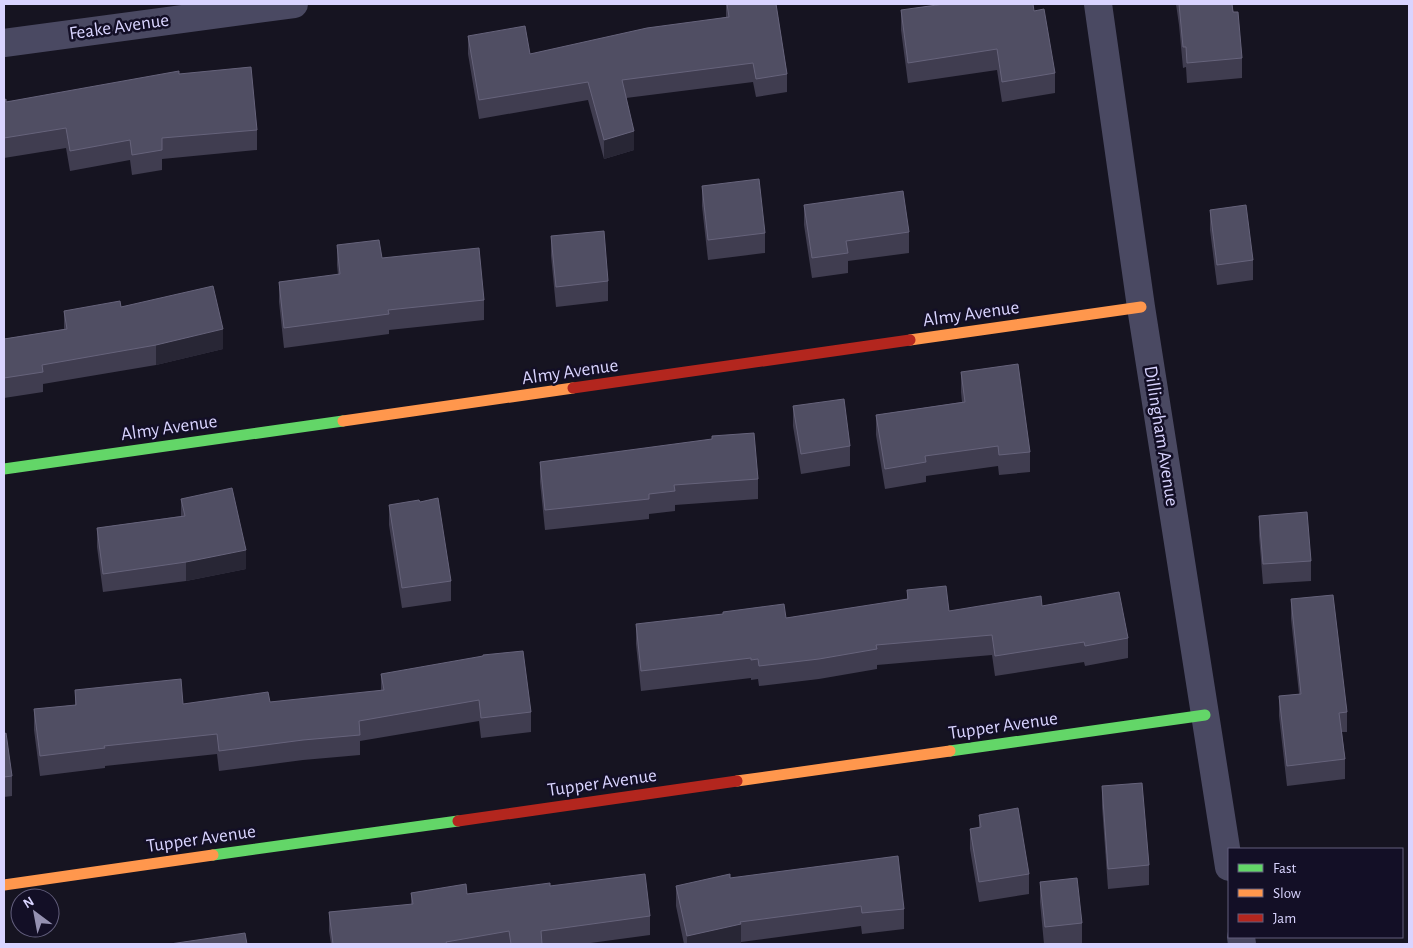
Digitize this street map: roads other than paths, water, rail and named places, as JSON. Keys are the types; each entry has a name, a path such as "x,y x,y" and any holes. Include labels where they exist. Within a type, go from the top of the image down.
{"street":[{"name":"Feake Avenue","path":"4,43 294,4"},
{"name":"Dillingham Avenue","path":"1098,4 1141,307 1228,860"},
{"name":"Almy Avenue","path":"4,469 1141,307"},
{"name":"Tupper Avenue","path":"4,885 1204,715"}]}
